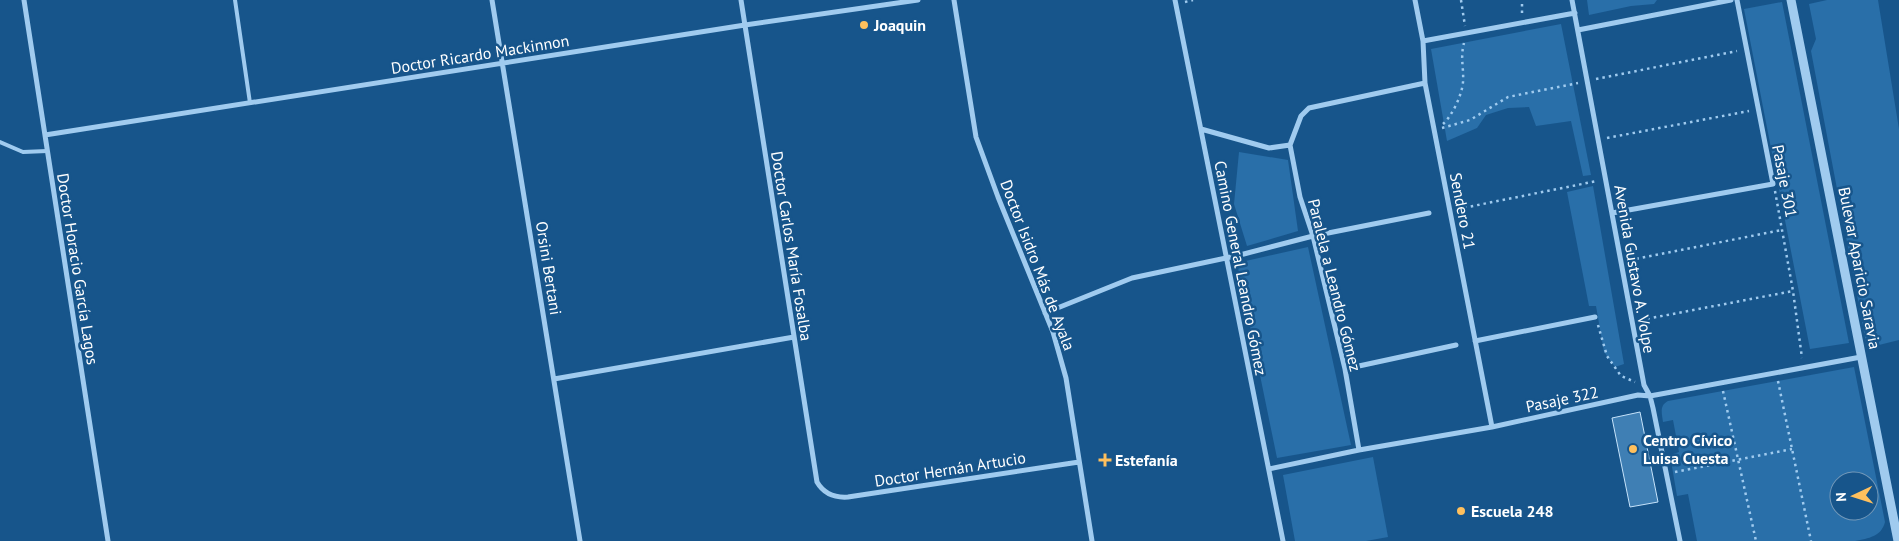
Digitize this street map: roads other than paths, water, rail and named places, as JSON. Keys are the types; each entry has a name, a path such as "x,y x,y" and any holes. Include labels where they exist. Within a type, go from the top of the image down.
{"street":[{"name":"Doctor Horacio García Lagos","path":"24,0 108,541"},
{"name":"Orsini Bertani","path":"492,0 580,541"},
{"name":"Doctor Carlos María Fosalba","path":"741,0 817,482 826,493"},
{"name":"Doctor Ricardo Mackinnon","path":"45,135 745,25 918,0"},
{"name":"Doctor Isidro Más de Ayala","path":"954,0 976,137 1045,313 1066,378 1092,541"},
{"name":"Camino General Leandro Gómez","path":"1175,0 1284,541"},
{"name":"Sendero 21","path":"1416,0 1423,41 1425,83 1492,427"},
{"name":"Avenida Gustavo A. Volpe","path":"1572,0 1644,385 1650,396 1680,541"},
{"path":"1578,30 1731,0"},
{"name":"Pasaje 301","path":"1612,213 1774,184 1736,0"},
{"name":"Bulevar Aparicio Saravia","path":"1792,0 1897,537"},
{"path":"1423,41 1575,13"},
{"name":"Paralela a Leandro Gómez","path":"1359,450 1345,369 1313,236 1300,197 1290,145 1301,116 1309,108 1425,83"},
{"path":"1201,130 1269,148 1290,145"},
{"path":"1045,313 1132,278 1227,258 1313,236 1429,213"},
{"path":"1476,341 1595,317"},
{"path":"554,379 794,337"},
{"path":"1345,369 1456,345"},
{"name":"Pasaje 322","path":"1269,469 1359,450 1492,427 1638,395 1650,396 1861,357"},
{"name":"Doctor Hernán Artucio","path":"826,493 848,497 1079,462"}],"lane":[{"path":"234,0 250,103"},
{"path":"0,142 24,152 47,152"}],"place":[{"name":"Joaquin","path":"864,25"},
{"name":"Centro Cívico Luisa Cuesta","path":"1633,449"},
{"name":"Estefanía","path":"1105,460"},
{"name":"Escuela 248","path":"1461,511"}]}
